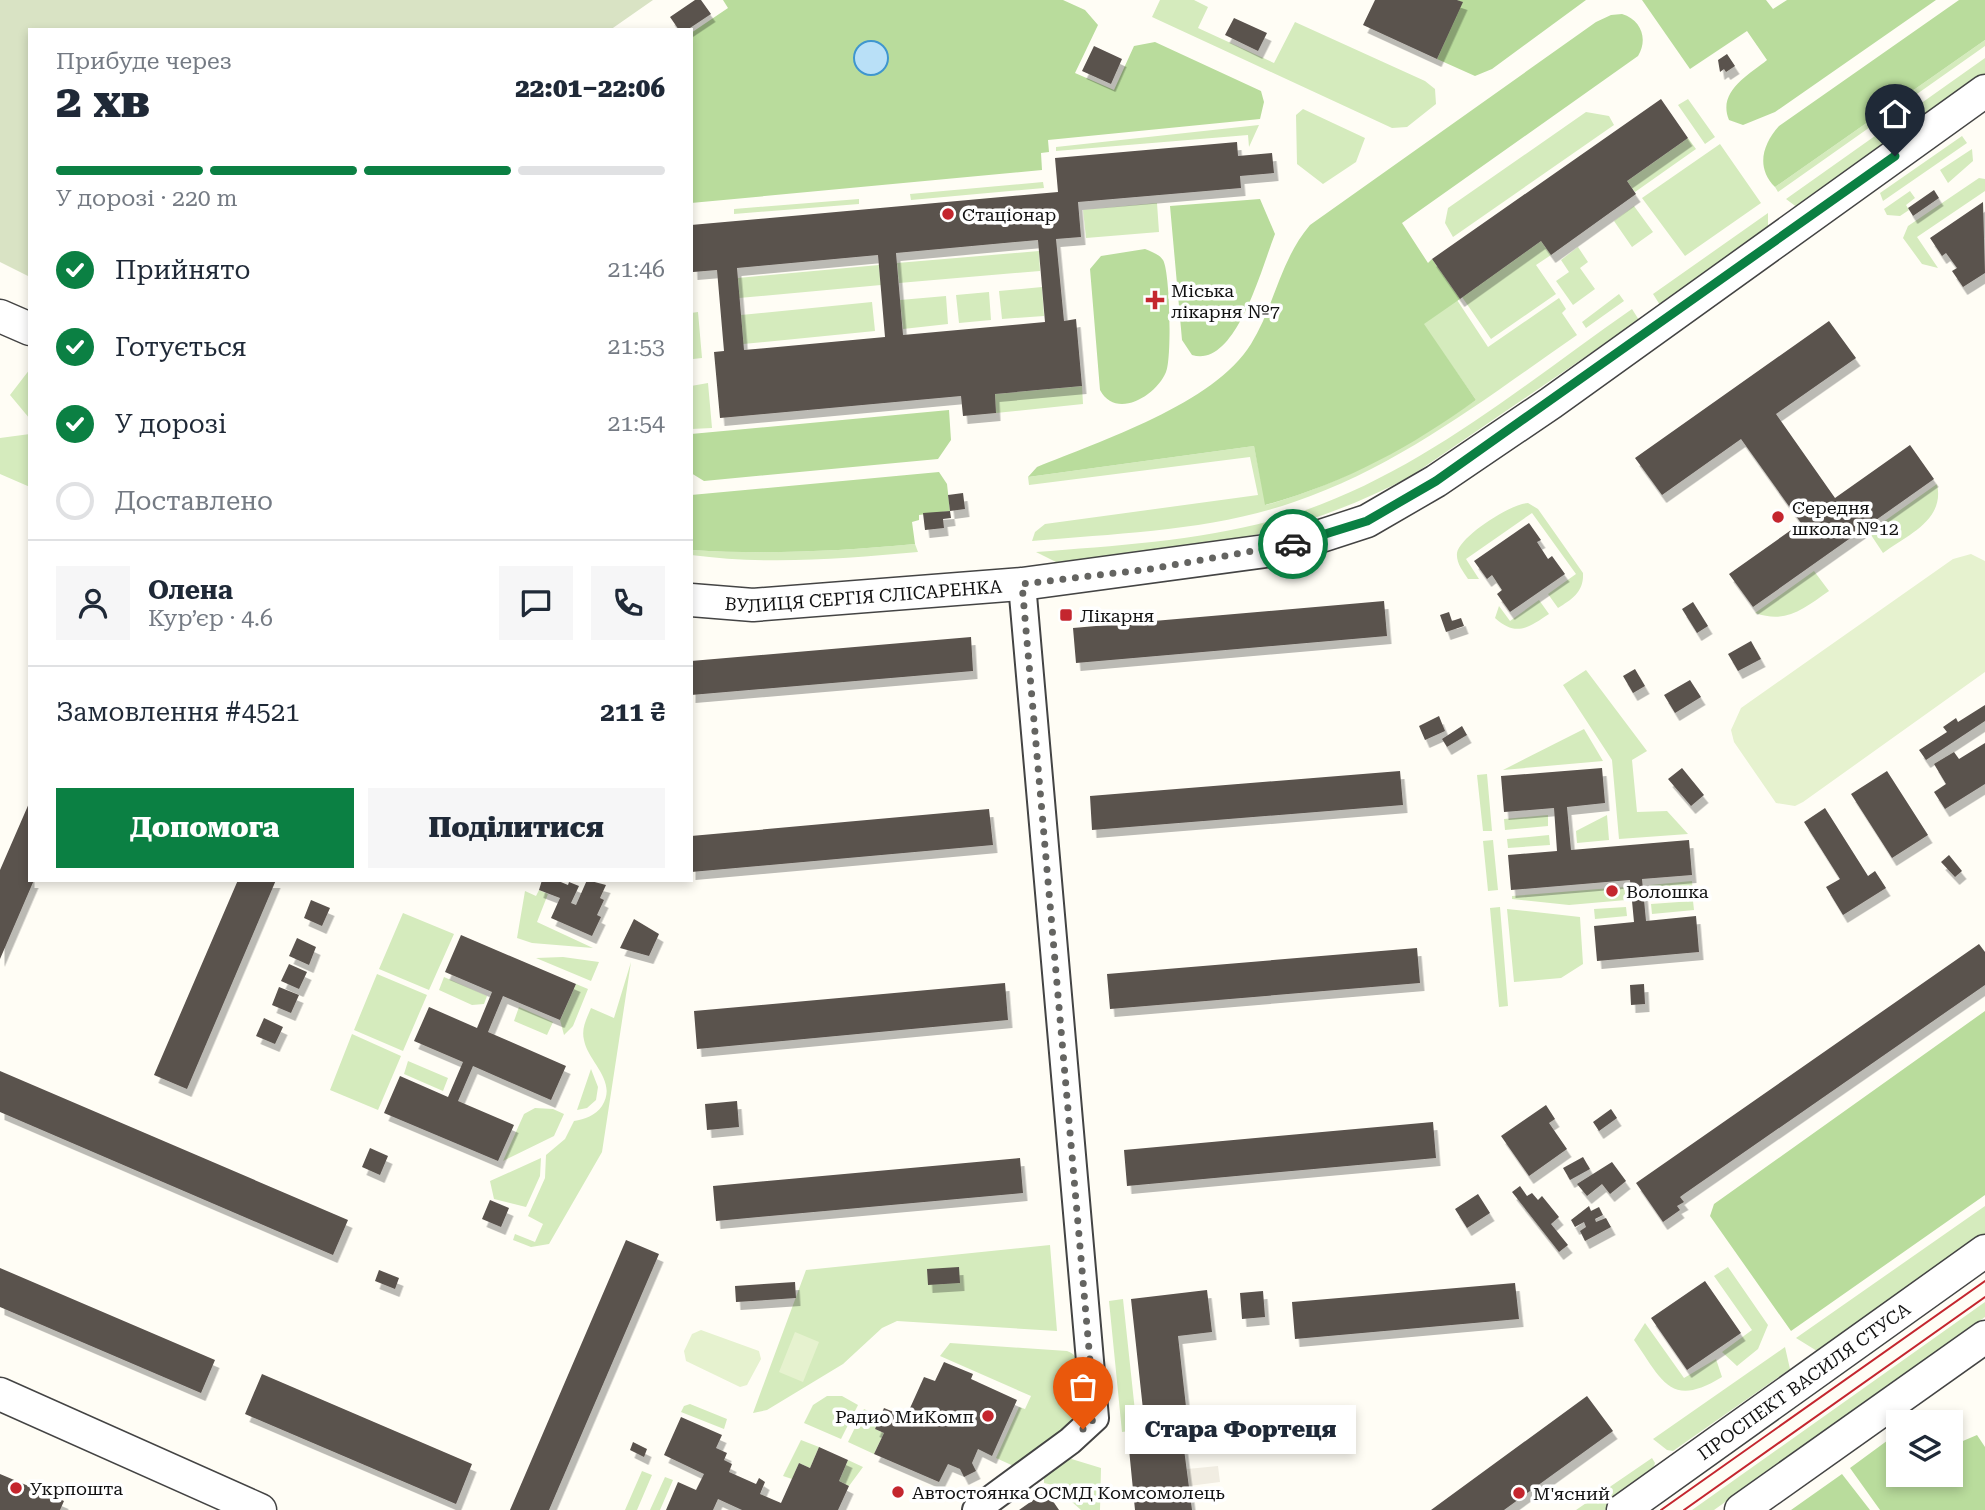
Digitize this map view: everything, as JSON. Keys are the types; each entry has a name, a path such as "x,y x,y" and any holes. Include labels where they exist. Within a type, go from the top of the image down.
{"street":[{"name":"ВУЛИЦЯ СЕРГІЯ СЛІСАРЕНКА","path":"693,600 753,605 1022,584 1280,549 1367,521 1436,481 1551,402 1985,91"},
{"path":"0,316 28,328"},
{"path":"976,1510 1059,1449 1095,1418 1022,584"},
{"name":"ПРОСПЕКТ ВАСИЛЯ СТУСА","path":"1623,1510 1985,1251"},
{"path":"1741,1510 1985,1337"},
{"path":"0,1394 260,1510"}],"green space":[{"path":"0,0 653,0 613,28 28,28 28,276 0,262"},
{"path":"723,0 1063,0 1085,10 1098,25 1075,73 1114,90 1134,46 1155,42 1261,91 1264,102 1260,119 1048,140 1049,152 1041,153 1042,170 693,203 693,32 728,8"},
{"path":"1160,0 1194,0 1208,7 1198,28 1274,63 1295,22 1425,81 1435,89 1436,104 1407,127 1392,128 1152,17"},
{"path":"1457,0 1586,0 1492,69 1475,76 1437,59 1462,2"},
{"path":"1642,0 1766,0 1773,9 1787,0 1936,0 1775,112 1743,125 1729,120 1727,100 1744,78 1767,60 1747,31 1690,69"},
{"path":"1959,0 1985,0 1985,40 1775,187 1763,164 1765,149 1779,126"},
{"path":"1622,14 1634,21 1641,31 1643,44 1638,56 1402,223 1428,263 1432,259 1460,299 1424,324 1476,400 1427,433 1349,475 1265,505 1254,446 1028,477 1037,467 1154,418 1211,385 1234,365 1251,344 1284,268 1310,225 1596,22 1611,15"},
{"path":"1985,40 1985,46 1778,192 1775,187"},
{"path":"1985,58 1985,76 1798,208 1786,199"},
{"path":"1688,99 1715,137 1705,144 1678,105"},
{"path":"1303,109 1365,138 1356,162 1323,184 1297,164 1296,115"},
{"path":"1586,112 1609,116 1614,125 1453,237 1445,223 1448,208"},
{"path":"1259,125 1249,147 1248,135 1056,151 1056,147"},
{"path":"1962,136 1967,143 1883,201 1880,193"},
{"path":"1688,138 1696,149 1635,192 1627,181"},
{"path":"1720,144 1761,203 1685,256 1642,198"},
{"path":"1972,149 1973,161 1948,183 1940,170"},
{"path":"1979,178 1985,179 1985,191 1917,237 1938,268 1922,264 1903,238 1908,226"},
{"path":"1043,182 1044,188 911,200 910,194"},
{"path":"1910,191 1915,198 1906,205 1909,210 1900,216 1887,215 1884,209"},
{"path":"859,199 859,204 734,214 734,209"},
{"path":"1260,199 1275,234 1255,290 1234,331 1222,346 1208,355 1192,355 1182,340 1170,206"},
{"path":"1157,203 1159,232 1086,238 1083,210"},
{"path":"1634,206 1653,232 1632,247 1614,221"},
{"path":"1768,213 1768,230 1660,305 1653,294"},
{"path":"1541,241 1551,255 1536,265 1556,294 1491,339 1462,297"},
{"path":"1578,247 1588,262 1580,268 1595,289 1573,305 1556,281 1569,272 1561,260"},
{"path":"1145,249 1159,256 1165,267 1169,315 1168,364 1161,381 1145,396 1125,404 1116,403 1107,399 1100,390 1090,269 1101,256"},
{"path":"1039,251 1040,271 899,283 897,263"},
{"path":"879,265 881,285 739,298 738,278"},
{"path":"1042,287 1044,316 1002,319 999,291"},
{"path":"989,292 991,320 959,323 956,295"},
{"path":"1619,294 1624,301 1586,328 1582,322"},
{"path":"946,296 948,324 903,329 900,300"},
{"path":"1559,298 1566,309 1562,313 1577,335 1442,428 1406,450 1333,487 1262,512 1197,525 1032,541 1035,532 1045,524 1258,495 1250,457 1029,485 1028,477 1254,446 1266,505 1350,474 1401,447 1476,400 1423,324 1457,300 1488,347"},
{"path":"872,302 875,331 743,344 741,315"},
{"path":"1632,309 1639,320 1411,476 1367,497 1281,528 1195,547 1056,562 1036,552 1171,540 1238,529 1303,511 1348,493 1391,472 1474,422"},
{"path":"698,312 702,358 693,359 693,313"},
{"path":"28,372 28,417 10,395"},
{"path":"708,383 712,428 693,429 693,386"},
{"path":"1082,386 1083,404 996,413 995,394"},
{"path":"949,410 951,440 938,459 704,481 693,474 693,434"},
{"path":"28,434 28,486 0,474 0,438"},
{"path":"939,472 947,484 950,511 919,515 919,520 912,522 915,544 803,552 693,550 693,495"},
{"path":"1937,484 1936,507 1930,517 1914,532 1883,553 1869,532"},
{"path":"1528,503 1538,509 1583,573 1579,590 1558,608 1548,594 1576,574 1532,513 1466,559 1479,579 1468,579 1458,560 1457,553 1467,538 1511,508"},
{"path":"915,544 918,552 833,559 776,560 693,555 693,550 803,552"},
{"path":"1971,554 1985,561 1985,672 1803,802 1795,806 1776,803 1734,742 1731,730 1741,708 1953,559"},
{"path":"1814,571 1829,591 1803,609 1786,616 1755,613"},
{"path":"1539,600 1549,614 1528,626 1516,629 1495,618 1499,606 1510,621"},
{"path":"1586,670 1647,751 1632,760 1637,812 1667,811 1688,834 1619,839 1612,760 1563,685"},
{"path":"1584,729 1603,761 1503,770"},
{"path":"1487,774 1492,831 1483,831 1477,775"},
{"path":"1548,815 1548,826 1505,830 1504,819"},
{"path":"1607,815 1609,840 1577,843 1576,831"},
{"path":"1549,835 1550,845 1508,848 1507,839"},
{"path":"1493,840 1498,890 1488,891 1483,841"},
{"path":"1692,881 1693,894 1650,897 1650,885"},
{"path":"1624,887 1626,900 1569,905 1512,899 1512,896"},
{"path":"539,890 548,894 537,922 593,948 532,943 517,938 525,891 536,896"},
{"path":"1693,901 1694,910 1652,914 1651,904"},
{"path":"1500,907 1508,1006 1499,1007 1490,908"},
{"path":"1626,907 1627,916 1595,919 1594,909"},
{"path":"1507,909 1580,917 1583,964 1561,978 1514,982"},
{"path":"403,913 454,934 429,990 379,969"},
{"path":"563,957 599,962 591,981 536,958"},
{"path":"631,962 602,1152 549,1244 531,1247 513,1240 515,1234 535,1242 543,1224 528,1216 545,1178 546,1155 565,1139 574,1121 596,1112 606,1097 604,1080 584,1040 586,1019 591,1008 614,1018"},
{"path":"377,974 427,995 403,1051 354,1030"},
{"path":"444,977 487,996 484,1004 472,1005 439,990"},
{"path":"576,984 588,989 573,1026 564,1035 560,1020"},
{"path":"519,1007 553,1022 547,1035 514,1021"},
{"path":"1985,1011 1985,1195 1791,1331 1710,1216 1714,1204"},
{"path":"352,1034 401,1056 378,1110 330,1090"},
{"path":"408,1061 448,1078 443,1091 404,1074"},
{"path":"591,1069 598,1087 596,1100 587,1108 577,1110"},
{"path":"535,1108 553,1109 564,1114 554,1136 503,1161 524,1114"},
{"path":"541,1158 540,1176 526,1207 494,1199 490,1181"},
{"path":"1985,1206 1985,1234 1817,1351 1796,1338"},
{"path":"1050,1245 1057,1331 897,1321 882,1328 843,1364 767,1410 753,1413 806,1270"},
{"path":"1728,1267 1768,1325 1758,1349 1737,1366 1722,1352 1752,1330 1714,1276"},
{"path":"1123,1299 1137,1430 1122,1432 1109,1301"},
{"path":"1985,1302 1985,1317 1714,1510 1692,1510"},
{"path":"1645,1323 1684,1378 1716,1359 1722,1377 1690,1390 1669,1386 1660,1378 1634,1340"},
{"path":"701,1330 759,1351 761,1359 747,1385 740,1387 686,1361 684,1351 692,1334"},
{"path":"795,1332 819,1342 803,1382 779,1372"},
{"path":"950,1343 1067,1351 1074,1355 1082,1369 1082,1415 1020,1469 996,1458 1019,1407 1025,1409 1031,1396 940,1356"},
{"path":"1785,1347 1790,1369 1673,1451 1667,1450 1653,1439"},
{"path":"827,1396 842,1396 858,1405 841,1439 804,1423 813,1405"},
{"path":"690,1404 727,1419 724,1429 681,1412 684,1406"},
{"path":"864,1409 880,1417 875,1429 884,1433 874,1454 848,1442"},
{"path":"1977,1435 1985,1447 1985,1510 1880,1510 1850,1468 1886,1442 1886,1487 1963,1487 1963,1441"},
{"path":"801,1440 819,1447 810,1468 799,1463 792,1479 783,1476"},
{"path":"1065,1457 1101,1468 1100,1510 1081,1510 1053,1485 1044,1483 1044,1470"},
{"path":"1652,1458 1655,1463 1650,1479 1605,1510 1576,1510"},
{"path":"848,1460 863,1467 849,1486 839,1481"},
{"path":"642,1471 652,1475 637,1510 625,1510"},
{"path":"1842,1474 1870,1510 1791,1510"},
{"path":"665,1477 673,1480 660,1510 650,1510"}],"shaded area":[{"path":"1218,1466 1220,1482 1189,1486 1187,1469"}],"water":[{"path":"871,41 883,46 888,58 883,70 871,75 859,70 854,58 859,46"}],"building":[{"path":"695,0 701,0 711,14 690,28 678,28 670,17"},
{"path":"1375,0 1463,2 1437,59 1363,25"},
{"path":"1234,18 1267,33 1258,51 1225,35"},
{"path":"1094,46 1122,59 1111,84 1082,71"},
{"path":"1727,54 1735,66 1726,72 1724,69 1720,72 1718,60"},
{"path":"1661,99 1688,138 1627,181 1636,194 1551,255 1541,241 1460,299 1432,259"},
{"path":"1237,142 1238,156 1272,153 1274,173 1240,176 1241,188 1078,202 1081,237 1056,239 1064,321 1076,319 1082,386 995,394 996,413 963,416 961,396 720,418 714,352 724,351 717,270 693,272 693,225 1058,192 1055,158","holes":["1038,240 1045,322 903,335 896,253","878,255 885,337 744,350 737,268"]},
{"path":"1934,190 1939,198 1913,216 1908,208"},
{"path":"1983,202 1985,273 1963,287 1952,271 1957,268 1946,253 1942,256 1930,238"},
{"path":"1829,321 1856,358 1776,414 1835,498 1910,445 1934,479 1753,607 1729,574 1801,523 1741,439 1662,495 1635,458"},
{"path":"963,493 965,509 950,511 948,495"},
{"path":"950,511 951,518 943,519 944,528 925,530 923,513"},
{"path":"1529,523 1541,540 1537,542 1548,559 1552,556 1565,574 1510,612 1497,594 1502,590 1492,575 1487,579 1474,561"},
{"path":"1384,601 1387,636 1076,663 1073,628"},
{"path":"1693,602 1708,626 1697,633 1682,609"},
{"path":"1449,612 1452,621 1461,618 1464,626 1446,632 1440,615"},
{"path":"971,637 973,671 693,695 693,661"},
{"path":"1751,641 1761,659 1738,671 1728,654"},
{"path":"1635,669 1645,686 1633,693 1623,676"},
{"path":"1690,680 1701,697 1675,713 1664,695"},
{"path":"1985,705 1985,721 1926,760 1919,750 1947,732 1943,727 1956,718 1958,722"},
{"path":"1439,716 1445,731 1425,740 1419,726"},
{"path":"1462,726 1467,735 1447,747 1442,739"},
{"path":"1985,743 1985,784 1945,809 1934,792 1946,784 1934,764 1954,752 1959,759"},
{"path":"1602,768 1605,803 1567,807 1571,850 1689,840 1692,875 1642,879 1646,921 1696,916 1699,952 1597,961 1594,926 1634,922 1630,880 1511,890 1508,855 1557,851 1554,808 1504,812 1501,776"},
{"path":"1682,768 1704,795 1691,806 1668,779"},
{"path":"1400,771 1403,805 1092,830 1090,796"},
{"path":"1887,771 1928,835 1892,858 1851,794"},
{"path":"28,806 28,882 33,882 0,959 0,870"},
{"path":"1825,808 1868,876 1875,871 1886,888 1843,915 1826,887 1840,879 1804,822"},
{"path":"989,809 993,845 693,872 693,836"},
{"path":"1949,855 1962,871 1955,877 1941,862"},
{"path":"237,882 275,882 187,1089 154,1075"},
{"path":"541,882 561,882 568,885 569,882 579,886 571,903 576,905 586,882 606,885 600,898 604,900 597,915 601,917 592,936 551,918 560,898 539,890"},
{"path":"311,900 330,908 322,926 304,918"},
{"path":"634,919 659,934 649,956 620,948"},
{"path":"461,935 576,984 560,1020 503,996 488,1032 566,1066 551,1100 473,1066 458,1101 514,1125 498,1161 384,1113 400,1076 448,1097 463,1062 414,1041 429,1007 477,1028 492,992 445,972"},
{"path":"297,938 316,947 309,965 289,956"},
{"path":"1979,944 1985,952 1985,985 1684,1194 1680,1197 1684,1202 1677,1206 1680,1210 1663,1222 1636,1183"},
{"path":"1417,948 1420,983 1110,1009 1107,974"},
{"path":"289,964 307,972 299,989 281,981"},
{"path":"1005,983 1008,1020 697,1049 694,1011"},
{"path":"1644,984 1645,1004 1631,1005 1630,985"},
{"path":"279,987 299,995 291,1013 272,1005"},
{"path":"264,1018 283,1027 275,1044 256,1036"},
{"path":"0,1071 348,1220 333,1255 0,1112"},
{"path":"737,1101 739,1127 707,1130 705,1104"},
{"path":"1546,1105 1555,1119 1549,1123 1567,1149 1529,1176 1501,1136"},
{"path":"1611,1109 1617,1118 1599,1131 1593,1122"},
{"path":"1433,1122 1436,1158 1127,1186 1124,1150"},
{"path":"370,1148 388,1156 380,1175 362,1167"},
{"path":"1583,1157 1590,1169 1570,1180 1563,1168"},
{"path":"1020,1158 1023,1193 716,1221 713,1186"},
{"path":"1612,1162 1626,1181 1610,1194 1602,1184 1587,1196 1577,1184"},
{"path":"1520,1186 1527,1196 1532,1193 1538,1200 1542,1196 1559,1217 1551,1224 1568,1245 1559,1252 1512,1192"},
{"path":"1478,1194 1490,1213 1467,1228 1455,1209"},
{"path":"490,1200 509,1208 501,1227 482,1219"},
{"path":"1589,1206 1591,1211 1599,1207 1603,1215 1595,1219 1596,1222 1606,1218 1611,1227 1585,1241 1580,1231 1586,1227 1584,1222 1575,1227 1571,1220"},
{"path":"626,1240 659,1254 549,1510 510,1510"},
{"path":"959,1267 960,1283 928,1285 927,1269"},
{"path":"0,1268 215,1360 201,1393 0,1307"},
{"path":"379,1270 399,1278 395,1289 375,1281"},
{"path":"1705,1281 1741,1333 1687,1370 1651,1318"},
{"path":"795,1282 796,1298 736,1302 735,1286"},
{"path":"1515,1283 1519,1319 1295,1339 1292,1302"},
{"path":"1207,1290 1212,1332 1178,1336 1189,1433 1182,1434 1192,1510 1135,1510 1128,1439 1146,1437 1131,1299"},
{"path":"1263,1291 1265,1317 1242,1319 1240,1293"},
{"path":"944,1362 973,1374 971,1379 1017,1400 992,1456 978,1449 972,1463 976,1471 964,1477 960,1469 948,1464 939,1482 874,1454 884,1433 875,1429 884,1408 906,1417 924,1377 935,1381"},
{"path":"262,1374 472,1464 456,1504 245,1414"},
{"path":"1587,1396 1613,1431 1504,1510 1431,1510"},
{"path":"681,1417 722,1435 716,1448 727,1453 724,1460 732,1464 729,1472 756,1484 759,1478 765,1482 760,1494 781,1503 799,1463 810,1468 819,1447 848,1460 839,1481 849,1486 838,1510 742,1510 718,1499 713,1510 666,1510 678,1482 696,1490 704,1474 664,1455"},
{"path":"633,1442 647,1449 644,1457 630,1450"},
{"name":"Укрпошта","path":"0,1474 64,1501 60,1510 0,1510"},
{"path":"1046,1491 1059,1510 1019,1510"}],"tram line":[{"path":"1661,1510 1985,1281"},
{"path":"1684,1510 1985,1297"}],"way so far":[{"path":"1083,1429 1095,1418 1022,584 1150,569 1280,549 1293,544"}],"place":[{"name":"Стаціонар","path":"948,214"},
{"name":"Міська лікарня №7","path":"1155,300"},
{"name":"Середня школа №12","path":"1778,517"},
{"name":"Лікарня","path":"1066,615"},
{"name":"Волошка","path":"1612,891"},
{"name":"Радио МиКомп","path":"988,1416"},
{"name":"Стара Фортеця","path":"1083,1429"},
{"name":"Укрпошта","path":"16,1488"},
{"name":"Автостоянка ОСМД Комсомолець","path":"898,1492"},
{"name":"М'ясний","path":"1519,1493"}],"route":[{"path":"1293,544 1367,521 1436,481 1895,156"}]}
